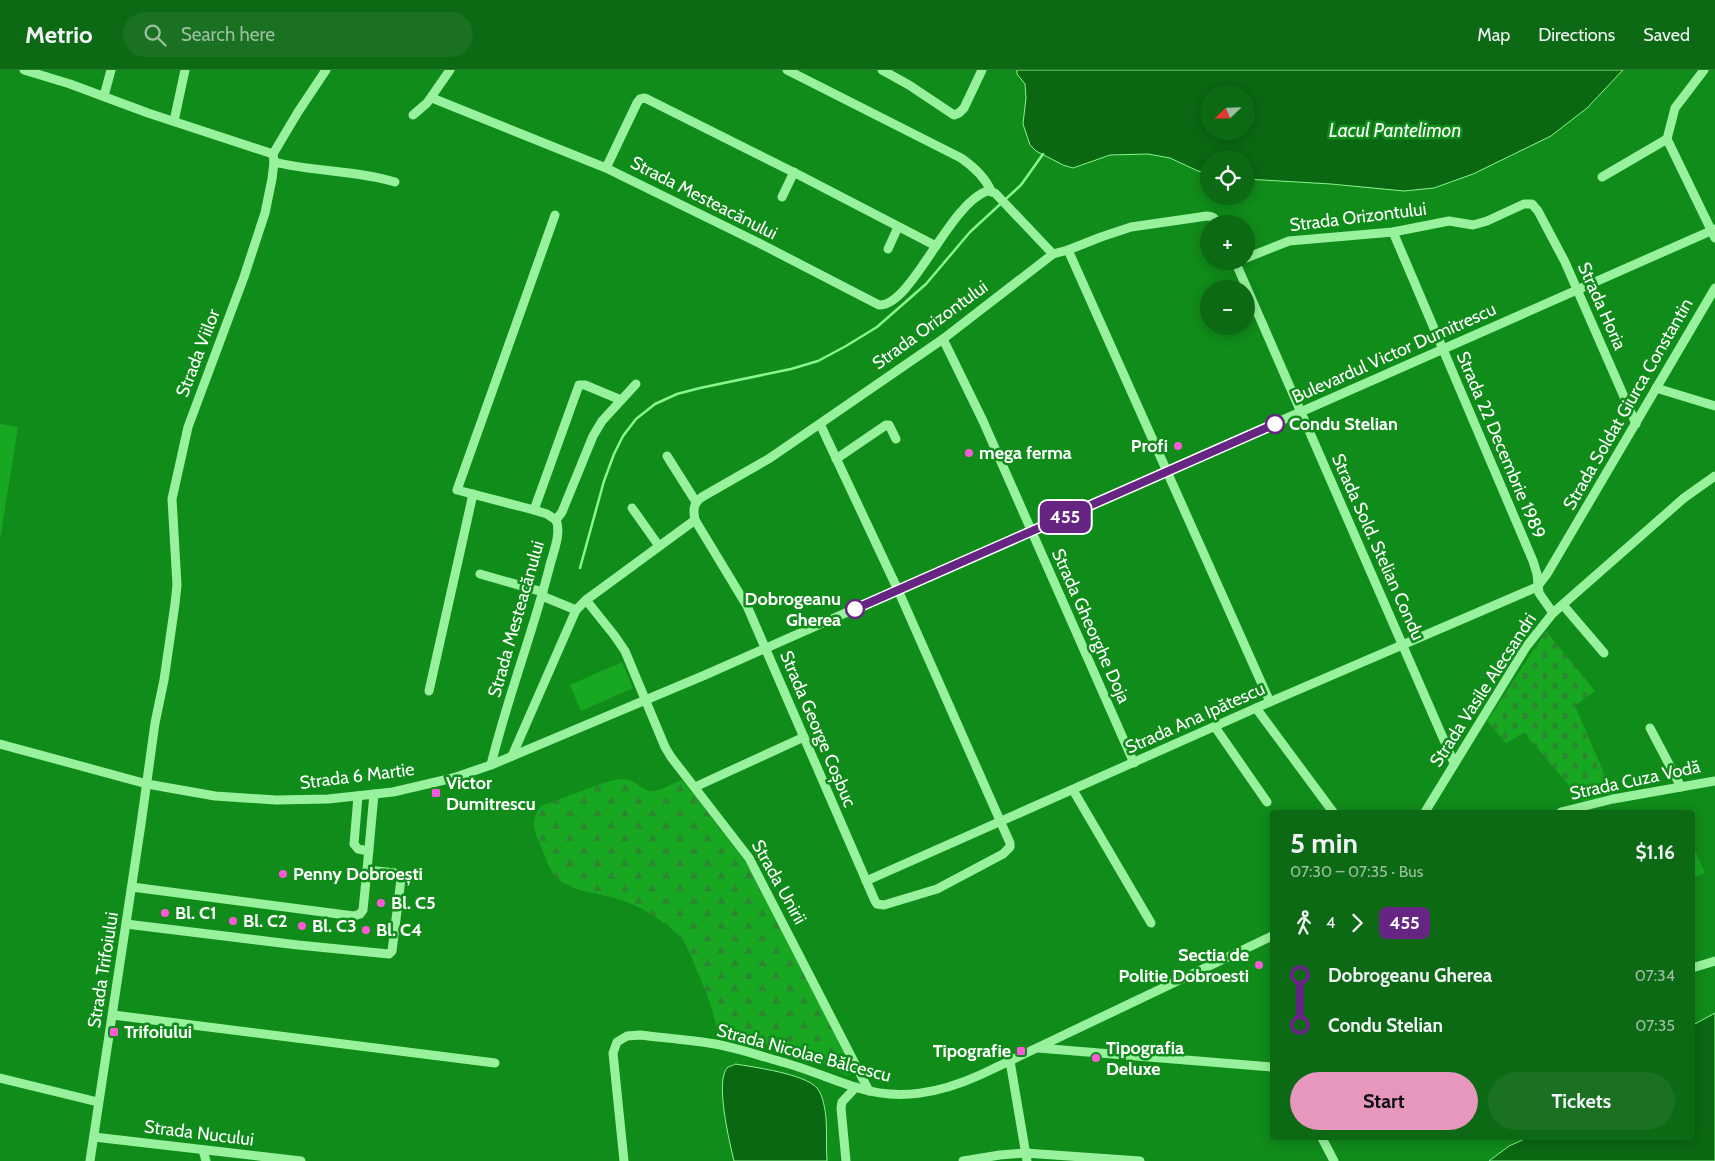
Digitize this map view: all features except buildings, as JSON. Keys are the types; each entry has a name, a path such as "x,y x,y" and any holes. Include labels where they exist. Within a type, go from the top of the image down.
{"street":[{"path":"24,70 70,84 306,169 362,175 395,182"},
{"path":"104,96 111,70"},
{"path":"174,121 184,70"},
{"path":"274,158 298,112 326,70"},
{"path":"413,115 421,110 432,98 448,70"},
{"path":"787,70 961,158 974,168 993,192 1053,254"},
{"path":"882,70 954,114 959,113 964,108 982,70"},
{"path":"1704,70 1675,108 1667,139 1714,233"},
{"path":"432,98 606,168"},
{"name":"Strada Mesteacănului","path":"936,246 794,172 643,98 637,103 606,168 759,243 879,306 889,303 905,289 936,246 959,213 970,201 982,193 993,192"},
{"path":"1602,177 1667,139"},
{"name":"Strada Viilor","path":"147,784 155,723 176,604 172,499 188,427 244,277 270,197 274,158"},
{"name":"Strada Mesteacănului","path":"782,197 794,172"},
{"name":"Strada Orizontului","path":"1255,254 1289,241 1393,232 1449,220 1473,225 1487,221 1524,204 1532,204"},
{"name":"Strada Horia","path":"1532,204 1538,211 1565,262 1636,424"},
{"path":"555,214 457,490 534,510 547,514 556,520"},
{"name":"Strada Orizontului","path":"696,502 770,458 943,340 1053,254 1131,227 1200,216"},
{"path":"888,250 898,227"},
{"name":"Strada 22 Decembrie 1989","path":"1393,232 1535,568 1537,587 1541,598 1553,613"},
{"name":"Bulevardul Victor Dumitrescu","path":"646,700 1032,532 1443,349 1714,233"},
{"path":"1068,250 1270,702"},
{"name":"Strada Sold. Stelian Condu","path":"1239,270 1454,763"},
{"name":"Strada Soldat Giurca Constantin","path":"1537,587 1548,574 1715,288"},
{"name":"Strada Gheorghe Doja","path":"943,340 983,421 1134,763"},
{"name":"Strada Mesteacănului","path":"491,765 542,594 556,538 558,525 556,520 562,512 593,436 602,421 636,384"},
{"path":"534,510 579,385 585,385 621,400"},
{"path":"1656,388 1715,406"},
{"path":"820,424 898,590 1001,822"},
{"path":"836,459 886,425 889,426 896,439"},
{"path":"512,756 576,610 586,600 659,546 694,517 696,502 667,456"},
{"name":"Strada Vasile Alecsandri","path":"1426,810 1526,647 1553,613 1684,498 1715,476"},
{"path":"429,691 473,494"},
{"path":"632,508 659,546"},
{"name":"Strada George Coșbuc","path":"694,517 738,589 766,649 875,901 880,904 937,889 1008,850 1010,843 1001,822"},
{"path":"480,574 542,594 576,610"},
{"name":"Strada Ana Ipătescu","path":"866,881 1214,726 1537,587"},
{"name":"Strada Unirii","path":"586,600 614,634 625,651 665,747 671,757 749,858 868,1091"},
{"path":"1563,605 1604,653"},
{"name":"Strada 6 Martie","path":"0,744 147,784 214,796 301,800 358,796 415,788 491,765 646,700"},
{"path":"1256,708 1332,810"},
{"path":"1214,726 1266,802"},
{"path":"1650,728 1681,787"},
{"path":"695,787 804,737"},
{"name":"Strada Cuza Vodă","path":"1569,810 1613,799 1715,781"},
{"name":"Strada Trifoiului","path":"90,1161 147,784"},
{"path":"1073,790 1151,923"},
{"path":"132,887 358,916 363,910 374,794"},
{"path":"358,796 354,844 358,849 369,851"},
{"path":"126,924 389,954 392,951 400,876 395,873 367,870"},
{"path":"1035,1048 1270,937"},
{"path":"1695,967 1715,961"},
{"path":"113,1015 495,1063"},
{"name":"Strada Nicolae Bălcescu","path":"624,1161 613,1053 617,1042 627,1036 640,1035 716,1045 806,1068 856,1088 894,1095 933,1092 959,1084 1035,1048"},
{"path":"1035,1048 1270,1067"},
{"path":"1010,1061 1026,1157"},
{"path":"0,1078 98,1102"},
{"path":"846,1161 842,1102 856,1088"},
{"name":"Strada Nucului","path":"94,1137 301,1161"},
{"path":"1323,1140 1334,1161"},
{"path":"203,1150 206,1161"},
{"path":"963,1161 1000,1154 1026,1157 1140,1161"}],"green space":[{"path":"0,424 18,427 0,540"},
{"path":"1546,631 1595,691 1575,706 1613,794 1583,801 1524,733 1506,743 1487,721"},
{"path":"622,662 633,688 581,711 570,685"},
{"path":"619,779 630,780 648,791 659,790 681,780 686,785 743,858 758,883 853,1069 852,1074 847,1075 831,1067 784,1050 718,1035 706,991 688,950 673,930 634,905 571,887 557,878 547,862 534,825 534,820 541,806"},
{"path":"1695,850 1705,873 1695,877"}],"water":[{"name":"Lacul Pantelimon","path":"1017,70 1623,70 1587,108 1551,136 1473,174 1434,188 1404,191 1255,180 1255,150 1200,150 1200,171 1170,158 1148,154 1110,155 1073,168 1036,151 1030,145 1023,124 1026,98 1025,84 1017,74"},
{"path":"1715,1013 1715,1161 1489,1161 1509,1146 1522,1140 1695,1140 1695,1024"},
{"path":"735,1064 791,1075 811,1083 817,1088 826,1114 827,1161 734,1161 724,1112 722,1084 728,1067"}],"waterway":[{"path":"580,568 604,481 614,454 623,436 636,419 655,404 677,394 791,369 818,361 877,327 926,284 970,232 1021,185 1043,154"}],"bus line":[{"name":"455","path":"855,609 1275,424"}],"place":[{"name":"Condu Stelian","path":"1275,424"},
{"name":"Profi","path":"1178,446"},
{"name":"mega ferma","path":"969,453"},
{"name":"Dobrogeanu Gherea","path":"855,609"},
{"name":"Victor Dumitrescu","path":"436,793"},
{"name":"Penny Dobroești","path":"283,874"},
{"name":"Bl. C5","path":"381,903"},
{"name":"Bl. C1","path":"165,913"},
{"name":"Bl. C2","path":"233,921"},
{"name":"Bl. C3","path":"302,926"},
{"name":"Bl. C4","path":"366,930"},
{"name":"Sectia de Politie Dobroesti","path":"1259,965"},
{"name":"Trifoiului","path":"114,1032"},
{"name":"Tipografie","path":"1021,1051"},
{"name":"Tipografia Deluxe","path":"1096,1058"}]}
